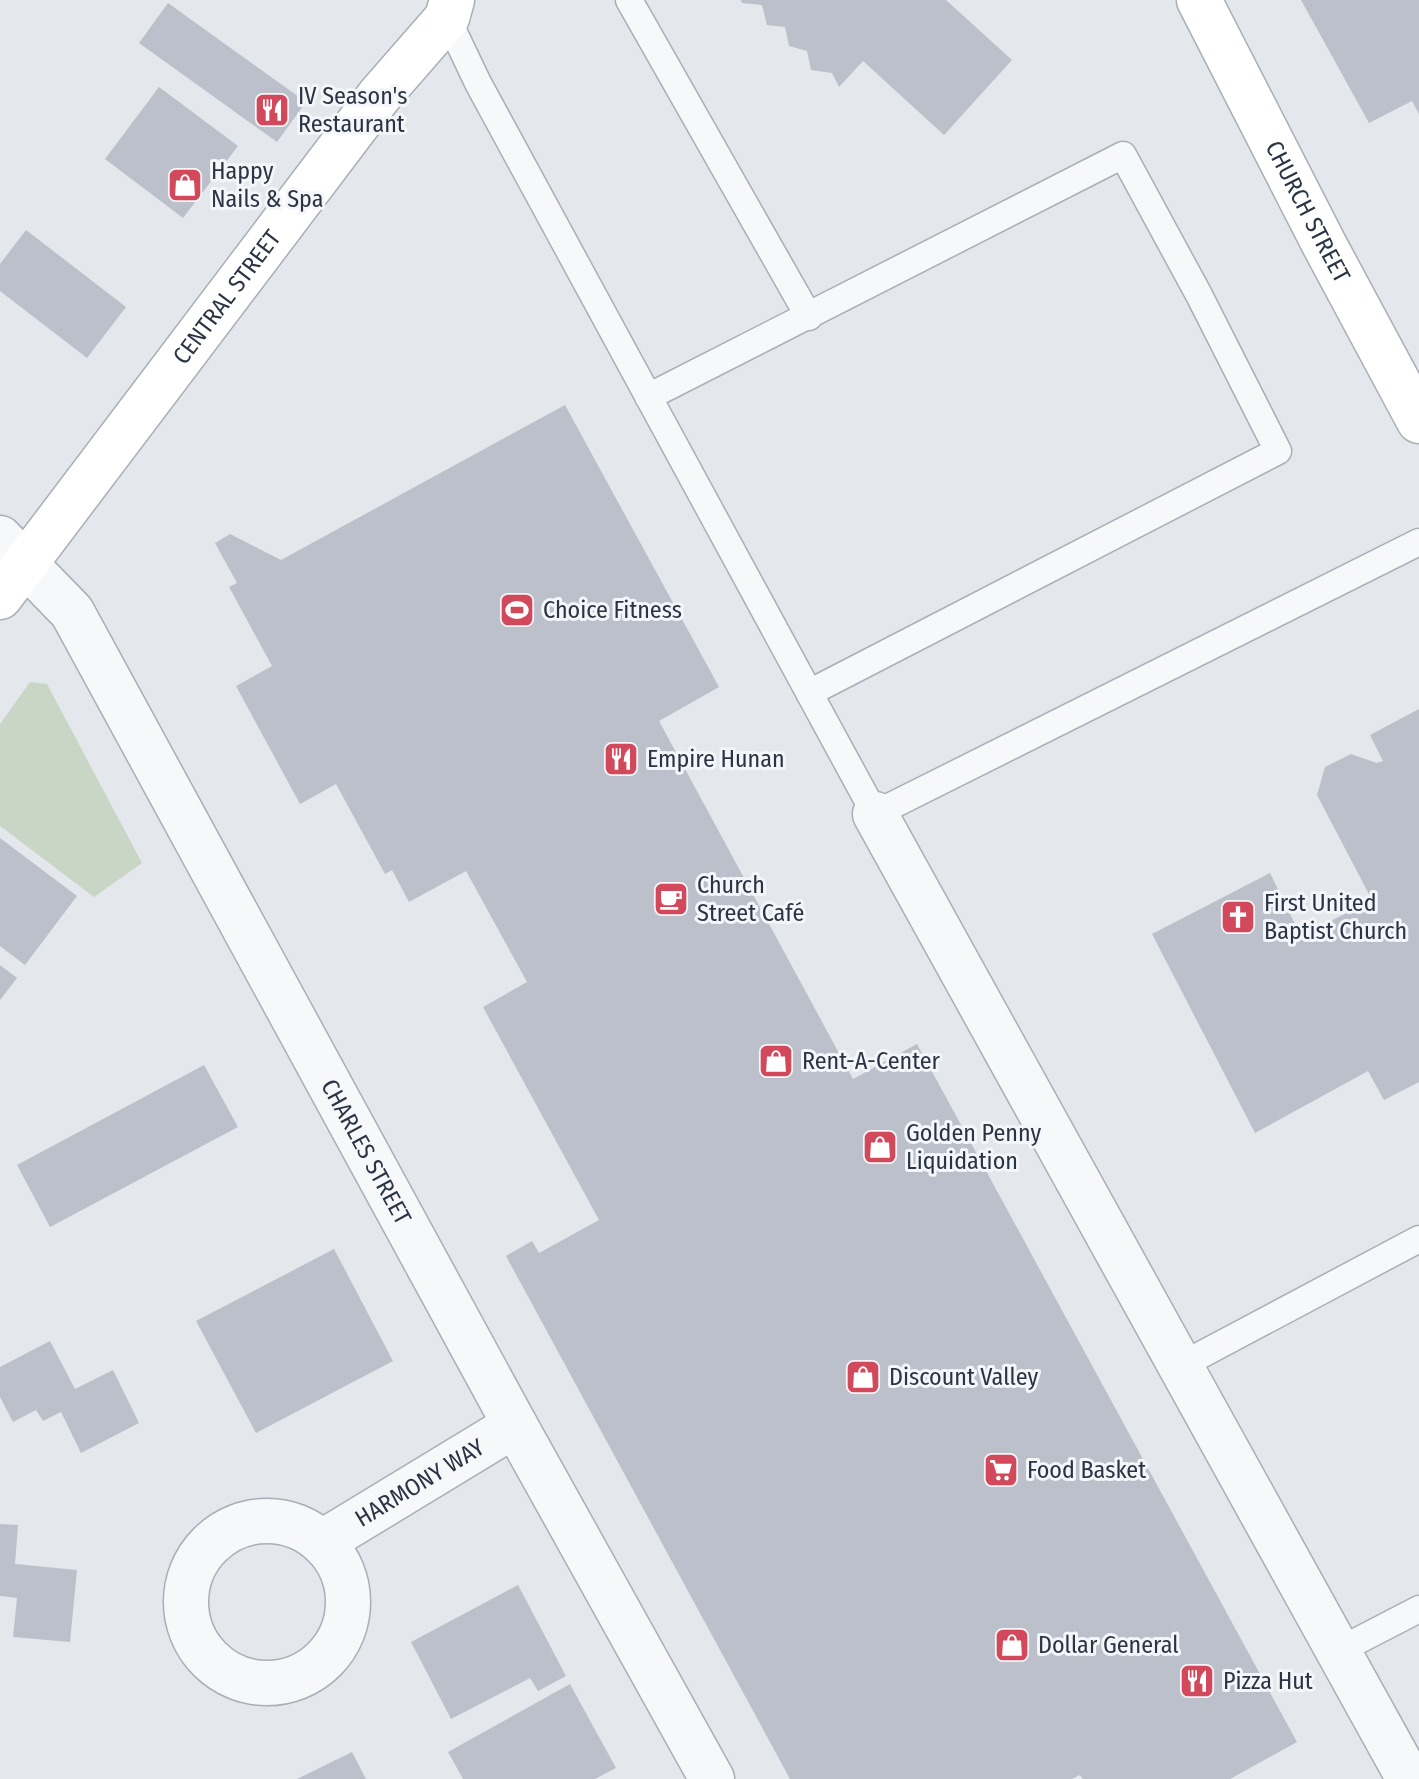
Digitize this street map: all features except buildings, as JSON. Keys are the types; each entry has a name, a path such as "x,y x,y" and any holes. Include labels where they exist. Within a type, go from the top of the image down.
{"street":[{"name":"CHURCH STREET","path":"1199,0 1419,421"},
{"name":"CENTRAL STREET","path":"8,567 449,9"},
{"name":"CHARLES STREET","path":"8,567 72,612 515,1425 712,1779"},
{"path":"875,814 1409,1779"},
{"name":"HARMONY WAY","path":"324,1541 515,1425"}],"lane":[{"path":"629,0 809,317"},
{"path":"449,9 478,83 875,814 1419,542"},
{"path":"648,397 1123,155 1278,451 809,693"},
{"path":"1180,1366 1419,1239"},
{"path":"1338,1651 1419,1609"}],"green space":[{"path":"30,682 47,684 142,863 94,897 0,826 0,724"}],"place":[{"name":"IV Season's Restaurant","path":"272,110"},
{"name":"Happy Nails & Spa","path":"185,185"},
{"name":"Choice Fitness","path":"517,610"},
{"name":"Empire Hunan","path":"621,759"},
{"name":"Church Street Café","path":"671,899"},
{"name":"First United Baptist Church","path":"1238,917"},
{"name":"Rent-A-Center","path":"776,1061"},
{"name":"Golden Penny Liquidation","path":"880,1147"},
{"name":"Discount Valley","path":"863,1377"},
{"name":"Food Basket","path":"1001,1470"},
{"name":"Dollar General","path":"1012,1645"},
{"name":"Pizza Hut","path":"1197,1681"}]}
